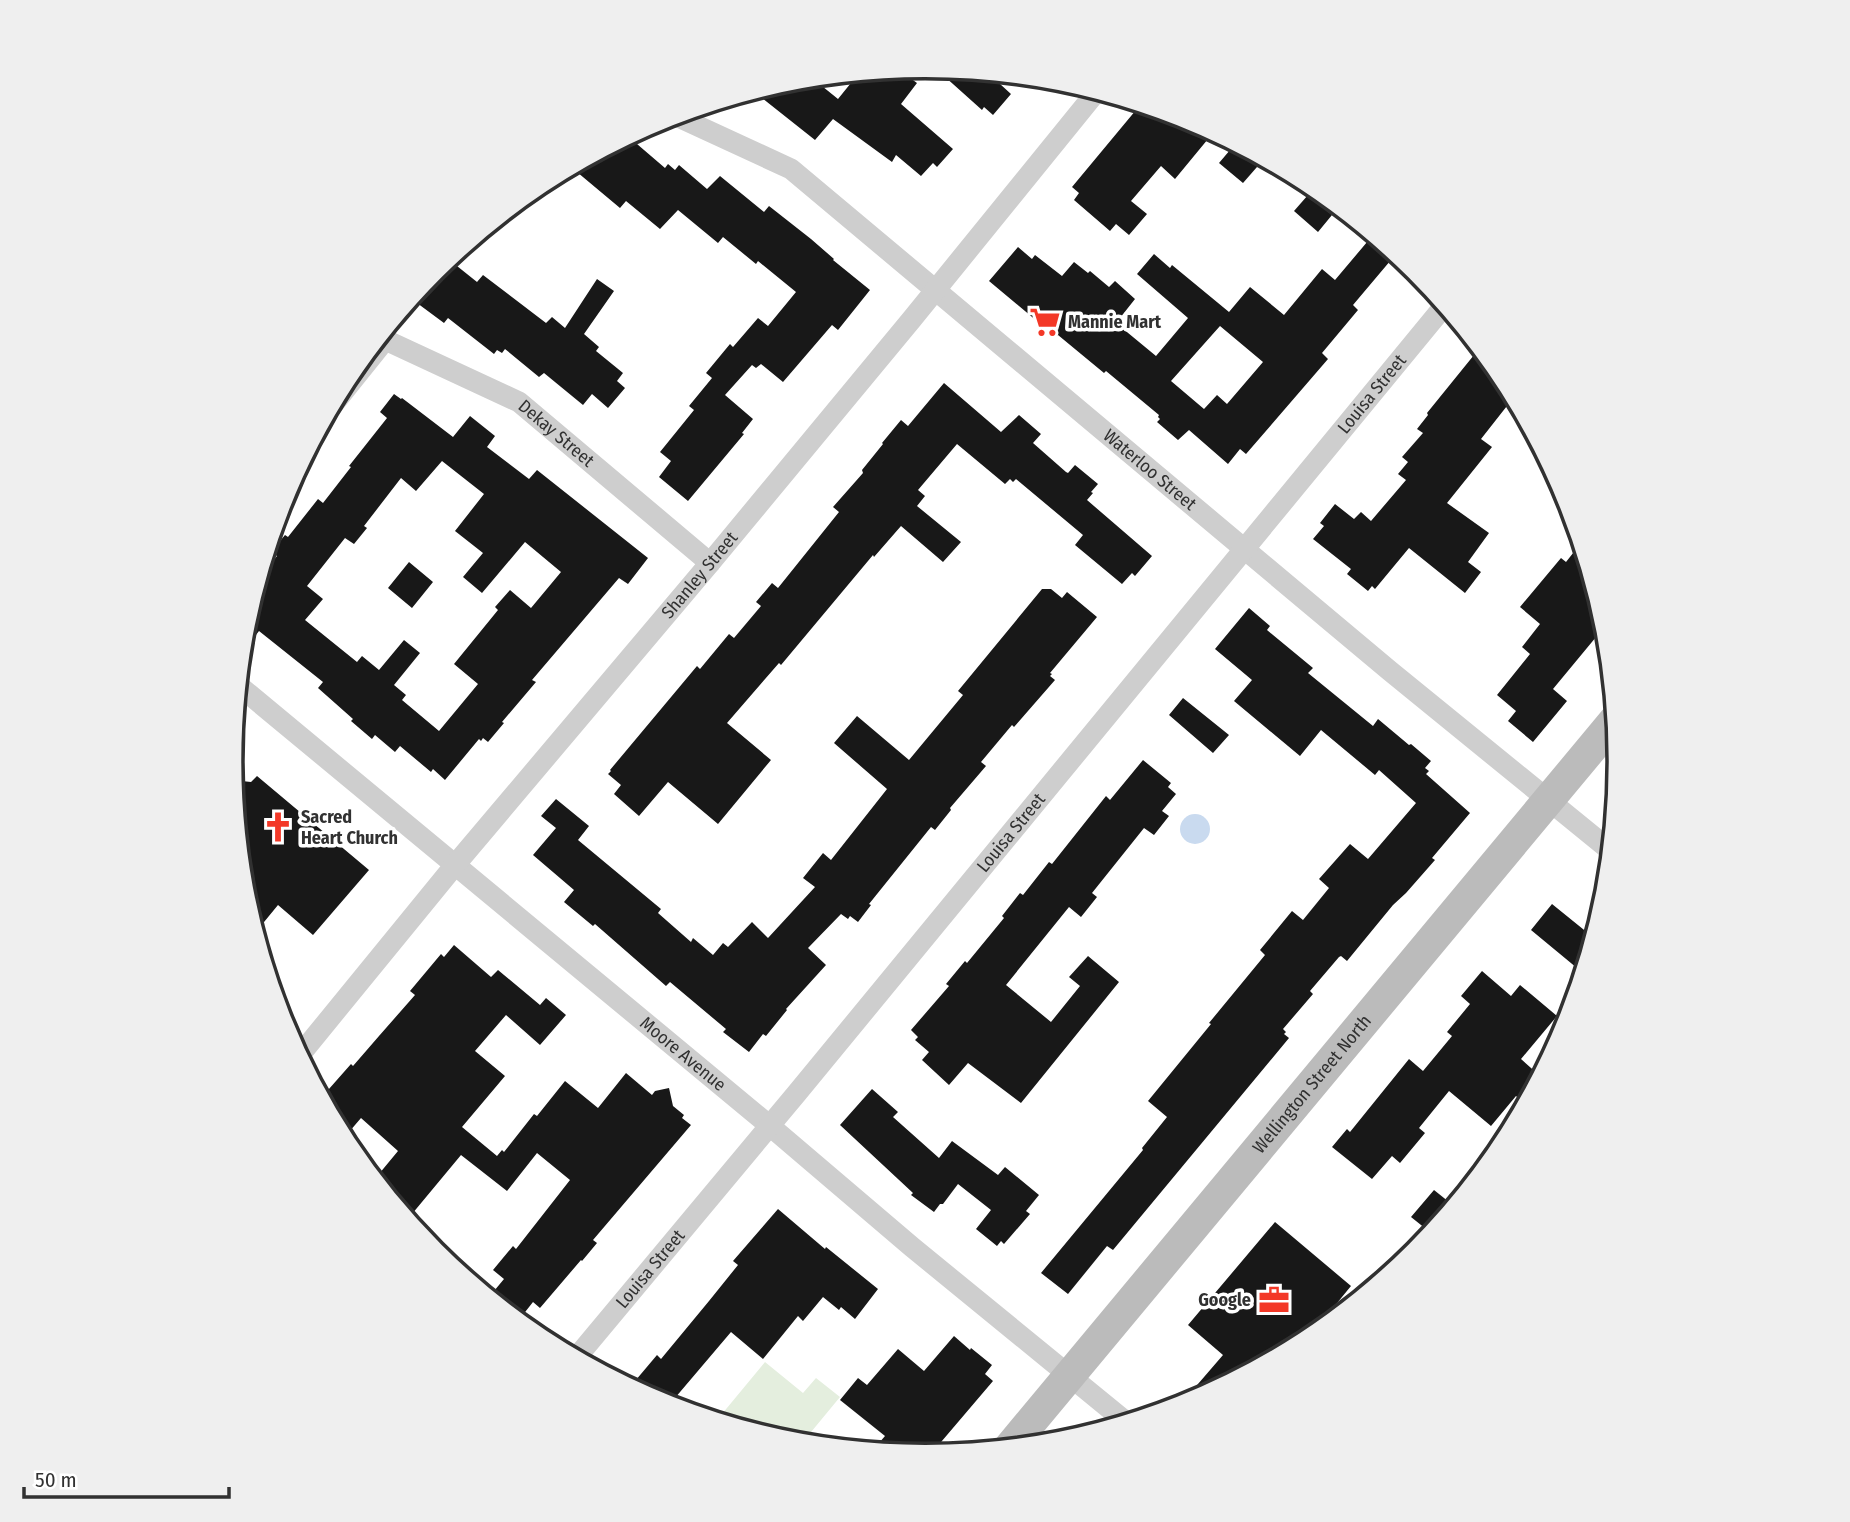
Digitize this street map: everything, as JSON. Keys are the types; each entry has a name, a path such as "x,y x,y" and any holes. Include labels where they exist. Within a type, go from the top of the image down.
{"street":[{"name":"Shanley Street","path":"306,1047 710,563 1090,99"},
{"name":"Waterloo Street","path":"688,122 791,169 1390,671 1602,844"},
{"name":"Louisa Street","path":"582,1351 1439,313"},
{"name":"Dekay Street","path":"388,341 519,402 710,563"},
{"name":"Moore Avenue","path":"247,692 1118,1415"},
{"name":"Wellington Street North","path":"1019,1436 1606,731"}],"green space":[{"path":"765,1362 803,1393 816,1378 840,1397 810,1433 723,1412"}],"water":[{"path":"1195,814 1206,818 1210,829 1206,840 1195,844 1184,840 1180,829 1184,818"}],"building":[{"path":"912,79 917,83 901,104 953,149 937,167 933,163 921,176 896,155 892,162 833,119 815,140 763,99 823,87 838,99 851,83"},
{"path":"948,80 999,83 1011,94 993,115 984,107 982,110"},
{"path":"1134,112 1207,140 1175,179 1161,166 1131,201 1147,214 1129,235 1116,224 1110,231 1074,200 1079,193 1072,187"},
{"path":"636,143 665,168 668,164 675,170 679,165 707,189 720,176 764,212 769,206 870,290 838,330 832,325 783,382 761,364 756,368 752,365 725,395 753,419 742,433 744,434 688,501 659,477 671,461 660,452 694,410 689,406 712,378 706,373 730,344 733,347 758,318 768,326 796,292 723,237 718,243 678,210 660,229 626,201 620,208 579,173"},
{"path":"1230,150 1258,166 1243,183 1219,163"},
{"path":"1307,196 1332,215 1318,232 1294,211"},
{"path":"1367,242 1389,262 1353,305 1358,310 1322,353 1328,359 1246,454 1240,449 1228,464 1189,430 1178,440 1157,422 1159,415 1106,371 1104,373 1058,335 1056,337 989,281 1018,247 1032,259 1035,255 1062,276 1074,262 1109,287 1115,281 1135,299 1116,323 1156,356 1188,318 1137,274 1154,254 1170,268 1172,265 1229,312 1250,287 1284,315 1322,269 1335,280","holes":["1220,326 1263,362 1227,404 1217,395 1204,409 1171,381"]},
{"path":"457,266 477,282 483,275 546,323 552,317 565,328 597,279 614,291 584,334 599,347 596,351 623,373 617,381 625,388 608,408 592,394 583,405 544,373 539,377 505,349 502,353 497,350 494,354 448,318 444,323 419,304"},
{"path":"1473,356 1507,406 1481,439 1492,447 1447,503 1489,533 1468,562 1481,572 1465,593 1409,548 1375,589 1372,586 1368,591 1347,574 1351,569 1313,539 1324,526 1320,523 1335,504 1354,519 1361,512 1371,521 1406,480 1398,474 1408,462 1402,457 1423,433 1417,429"},
{"path":"944,383 1001,432 1019,415 1041,434 1033,443 1066,472 1075,465 1098,484 1087,500 1152,556 1135,576 1132,573 1122,584 1075,545 1083,535 1016,479 1013,482 1010,479 1005,484 957,444 918,490 925,496 917,506 961,542 943,562 901,526 727,723 771,760 718,824 668,782 639,816 614,794 621,785 608,774 610,770 697,666 700,669 729,634 734,638 761,606 756,602 772,583 778,588 839,512 833,507 863,473 862,470 901,420 908,426"},
{"path":"394,394 453,437 470,416 495,436 487,447 529,479 537,470 648,558 628,584 619,578 532,680 536,682 488,742 483,738 481,741 479,739 445,780 400,746 395,752 375,735 372,739 318,688 323,682 259,631 255,637 279,542 285,535 288,537 318,499 323,503 387,418 380,412","holes":["442,461 484,494 455,531 483,553 463,577 482,593 525,542 561,572 531,608 510,590 495,607 498,610 454,664 478,684 439,731 402,700 406,695 394,685 420,653 404,640 379,670 362,656 357,662 305,620 323,599 307,586 345,538 354,544 367,528 364,526 401,478 416,491"]},
{"path":"1574,552 1596,638 1553,689 1567,701 1533,742 1508,721 1516,711 1497,695 1530,654 1522,647 1540,624 1520,607 1561,558 1566,562"},
{"path":"409,562 433,582 412,608 388,588"},
{"path":"1042,589 1051,589 1062,598 1067,592 1097,617 1050,673 1055,680 981,762 986,766 935,830 931,827 869,904 871,905 858,922 841,914 808,948 826,965 786,1009 766,1036 763,1034 749,1052 723,1032 726,1029 670,982 666,986 595,924 593,926 564,902 574,890 533,855 556,828 541,816 556,799 589,826 578,840 661,909 658,913 691,942 693,938 713,955 723,943 728,947 752,922 768,938 815,887 803,878 823,853 831,860 887,789 834,743 857,716 909,760 963,695 958,691"},
{"path":"1249,608 1270,626 1267,630 1313,668 1308,673 1373,726 1378,719 1431,761 1425,768 1429,771 1426,774 1470,813 1432,858 1435,860 1393,905 1347,961 1339,957 1310,991 1313,994 1283,1029 1289,1038 1113,1250 1107,1246 1068,1294 1041,1273 1167,1117 1148,1101 1265,955 1260,950 1292,911 1303,920 1329,888 1319,879 1350,844 1368,859 1416,803 1379,770 1375,775 1321,730 1300,756 1234,701 1252,680 1215,649"},
{"path":"1183,698 1229,735 1213,753 1169,715"},
{"path":"1143,760 1171,783 1168,787 1176,794 1162,811 1169,816 1154,835 1144,828 1092,893 1097,897 1081,917 1069,907 1006,985 1051,1022 1080,986 1069,977 1088,956 1119,982 1021,1103 968,1063 949,1085 922,1060 929,1052 915,1040 918,1037 911,1030 949,986 946,984 965,961 967,963 1004,918 1002,916 1020,893 1023,895 1049,862 1052,864 1106,796 1110,800"},
{"name":"Sacred Heart Church","path":"257,776 369,870 313,935 278,905 263,924 244,806 243,781 251,782"},
{"path":"1552,904 1586,931 1575,967 1531,930"},
{"path":"454,945 491,977 498,970 540,1005 546,998 566,1015 540,1045 506,1015 475,1051 505,1076 462,1127 497,1156 502,1150 504,1152 534,1114 537,1116 565,1081 598,1108 626,1073 652,1095 655,1091 669,1088 673,1106 691,1125 593,1240 597,1243 582,1261 540,1308 533,1302 525,1313 495,1290 504,1279 493,1270 513,1246 516,1249 570,1180 537,1153 507,1191 461,1155 413,1212 381,1172 398,1151 361,1118 351,1129 328,1090 351,1064 353,1066 415,995 410,991 441,954 444,957"},
{"path":"1482,971 1511,996 1520,985 1557,1016 1521,1059 1533,1070 1518,1098 1516,1096 1491,1126 1449,1091 1419,1128 1425,1133 1400,1163 1392,1156 1372,1179 1332,1147 1347,1129 1350,1132 1409,1059 1423,1071 1452,1036 1447,1032 1470,1004 1461,996"},
{"path":"872,1089 898,1112 893,1117 939,1158 952,1141 998,1175 1005,1167 1039,1195 1026,1211 1030,1214 1004,1244 1001,1241 997,1246 976,1229 991,1210 958,1184 934,1212 911,1195 913,1193 840,1125"},
{"path":"1434,1190 1447,1200 1423,1227 1411,1217"},
{"path":"778,1209 878,1289 855,1319 823,1297 803,1321 798,1316 763,1359 731,1332 677,1396 637,1379 657,1355 661,1359 738,1265 733,1261"},
{"name":"Google","path":"1275,1222 1351,1286 1335,1306 1304,1328 1266,1352 1196,1387 1223,1355 1188,1325"},
{"path":"954,1336 992,1365 985,1374 993,1381 941,1443 880,1442 885,1436 840,1400 858,1378 867,1385 898,1349 924,1371"}],"place":[{"name":"Mannie Mart","path":"1045,322"},
{"name":"Sacred Heart Church","path":"278,827"},
{"name":"Google","path":"1274,1300"}]}
